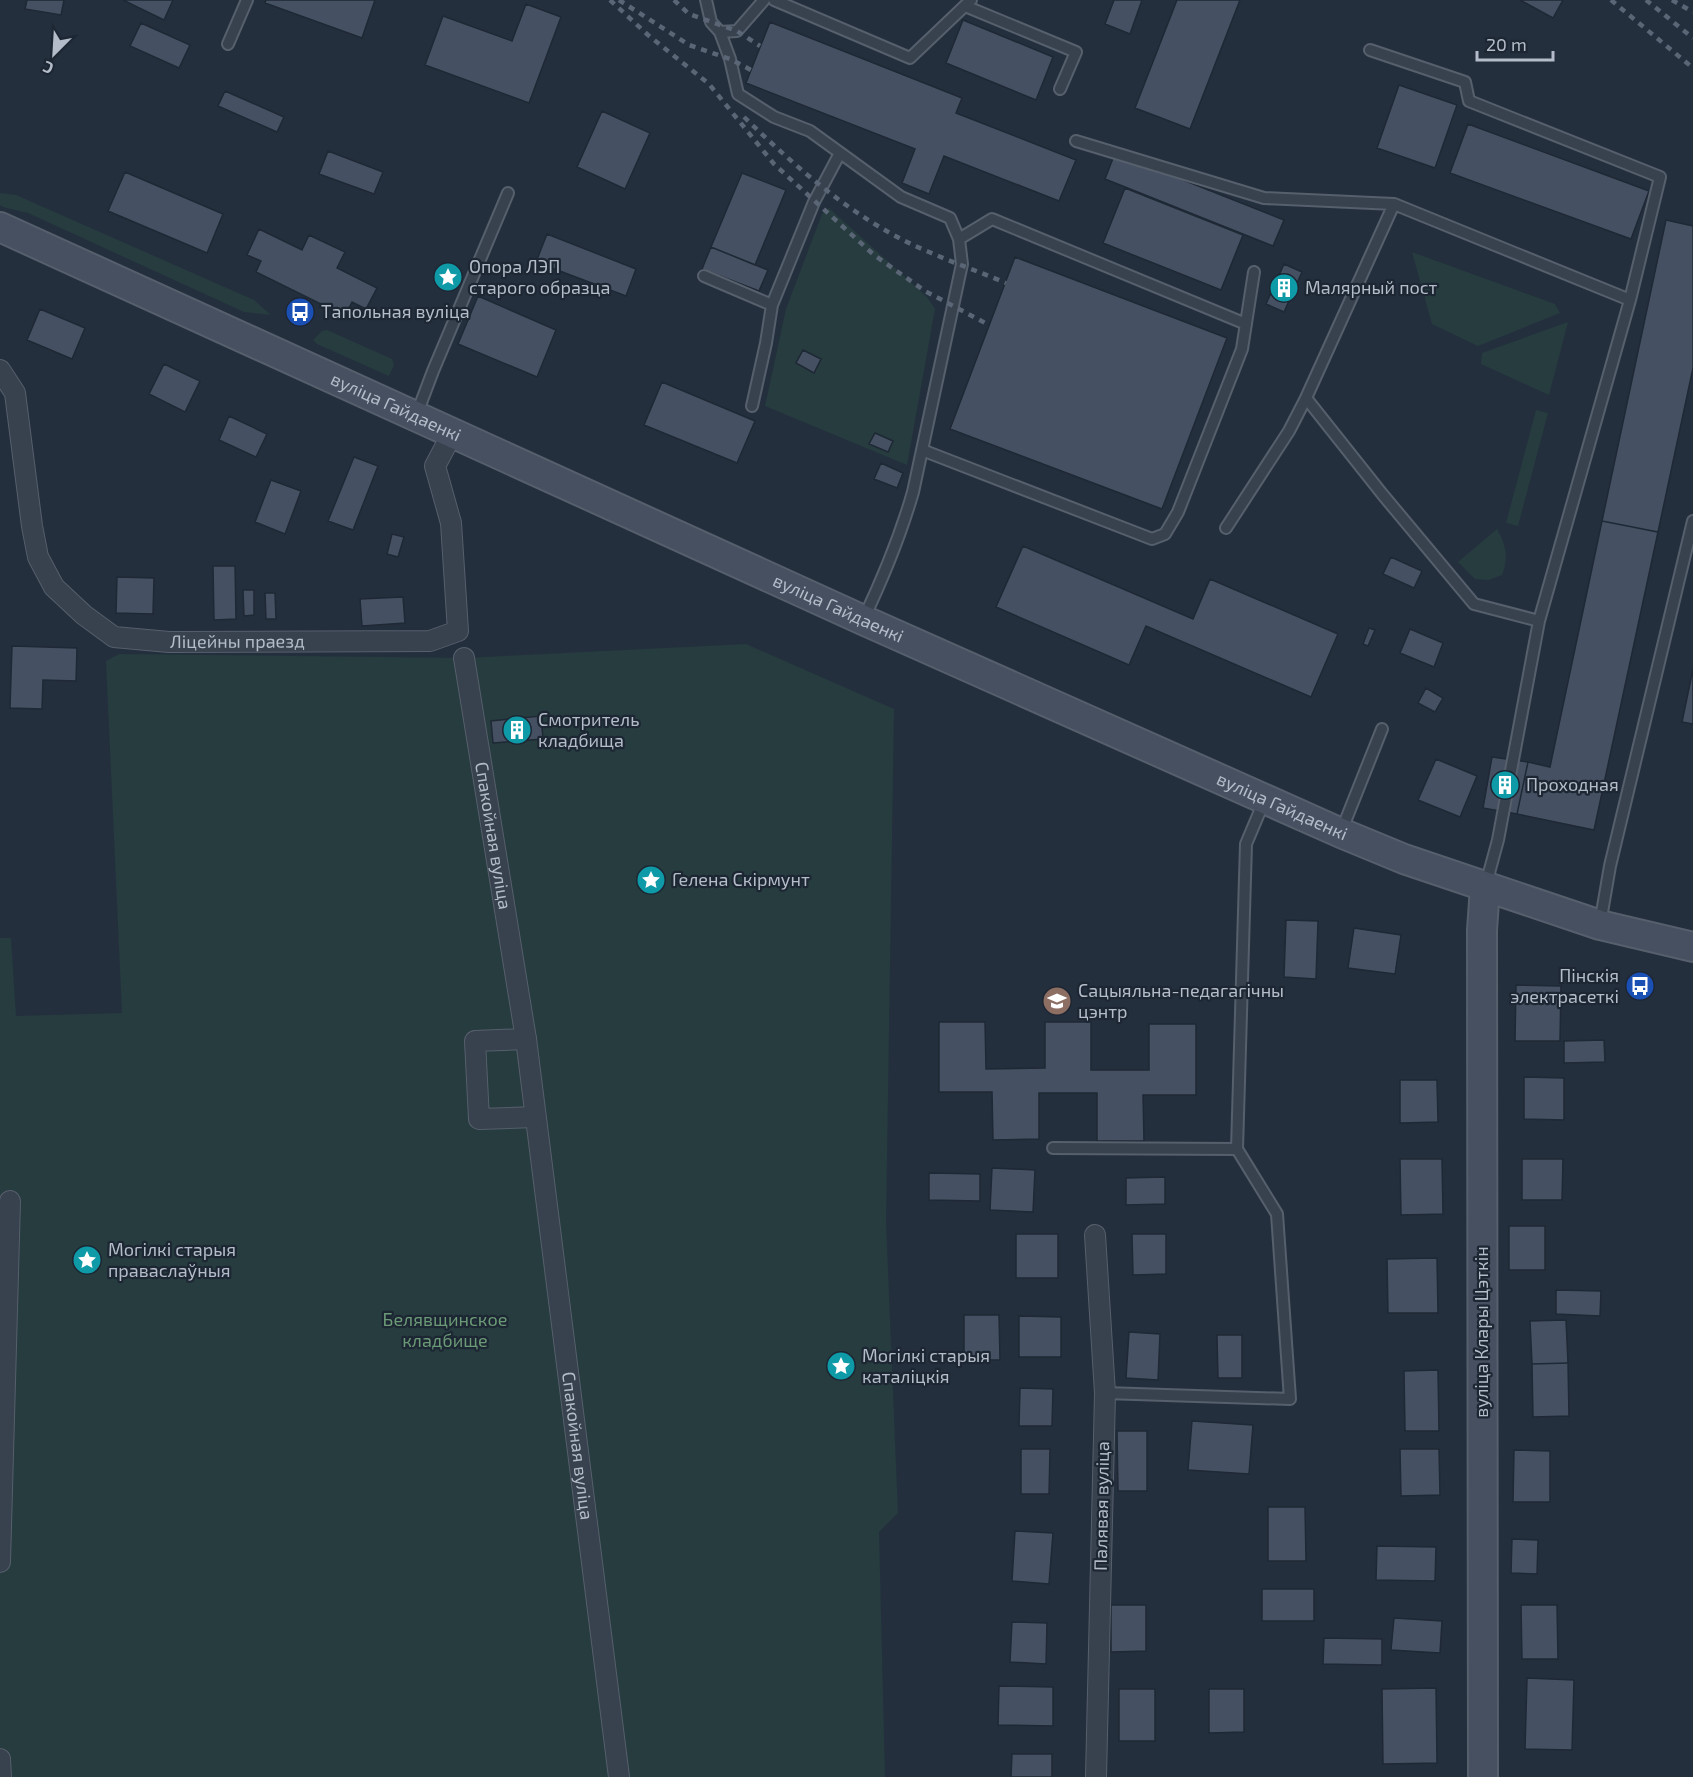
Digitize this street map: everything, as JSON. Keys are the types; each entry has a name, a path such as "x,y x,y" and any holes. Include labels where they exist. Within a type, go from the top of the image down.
{"street":[{"name":"вуліца Гайдаенкі","path":"0,227 863,620 1341,833 1404,859 1600,926 1693,947"},
{"name":"Ліцейны праезд","path":"0,370 15,393 38,557 54,587 84,615 114,637 169,642 430,641 461,645"},
{"path":"453,432 435,466 451,523 461,645"},
{"name":"Спакойная вуліца","path":"461,645 526,1039 619,1777"},
{"name":"вуліца Клары Цэткін","path":"1483,1777 1482,930 1485,887"},
{"path":"526,1039 475,1041 479,1119 535,1117"},
{"path":"0,1562 10,1201"},
{"name":"Палявая вуліца","path":"1095,1235 1105,1393 1096,1777"},
{"path":"0,1759 1,1777"}],"lane":[{"path":"228,44 247,0"},
{"path":"706,0 711,22 720,32 730,59 738,94 774,117 810,130 901,197 950,218 959,239 962,264 922,450 903,526 884,576 863,620"},
{"path":"720,32 737,31 764,0"},
{"path":"774,0 910,58 968,3 1076,52 1060,89"},
{"path":"1370,50 1465,82 1469,101 1660,177 1630,300 1539,621 1498,840 1485,887"},
{"path":"1076,141 1264,198 1394,204 1630,300"},
{"path":"752,406 772,304 814,202 840,153"},
{"path":"416,416 432,370 508,193"},
{"path":"1226,528 1289,431 1394,204"},
{"path":"959,239 992,219 1246,324"},
{"path":"922,450 1152,539 1165,534 1178,513 1242,349 1254,272"},
{"path":"704,276 772,304"},
{"path":"1306,398 1474,604 1539,621"},
{"path":"1600,926 1610,866 1693,520"},
{"path":"1341,833 1382,729"},
{"path":"1105,1393 1290,1399 1277,1214 1237,1149 1246,844 1265,799"},
{"path":"1053,1148 1237,1149"}],"green space":[{"path":"0,193 16,195 254,300 271,315 244,312 28,213 3,207 0,205"},
{"path":"829,208 927,297 935,309 907,465 765,406 786,309 822,214"},
{"path":"1412,252 1555,304 1560,313 1478,346 1432,324"},
{"path":"1568,322 1549,395 1481,364 1482,353"},
{"path":"327,330 392,359 394,365 389,376 317,344 313,340 322,331"},
{"path":"1536,410 1548,413 1518,526 1506,523"},
{"path":"1497,529 1506,551 1502,575 1489,580 1475,579 1458,562"},
{"name":"Белявщинское кладбище","path":"746,644 894,709 886,1222 898,1513 879,1532 885,1777 0,1777 0,938 11,938 16,1016 122,1013 106,661 119,654 464,658"}],"building":[{"path":"27,0 64,0 61,15 25,9"},
{"path":"123,0 173,0 164,20"},
{"path":"266,0 375,0 362,38 265,3"},
{"path":"1114,0 1142,0 1130,34 1105,24"},
{"path":"1177,0 1240,0 1190,129 1135,108"},
{"path":"1520,0 1563,0 1553,18"},
{"path":"526,4 561,17 529,103 425,65 443,16 512,41"},
{"path":"963,20 1053,57 1036,100 946,63"},
{"path":"770,22 962,98 956,113 1076,160 1059,201 944,156 929,194 902,183 915,149 746,83"},
{"path":"141,23 190,45 179,68 130,46"},
{"path":"1399,85 1457,105 1435,168 1377,148"},
{"path":"225,91 284,117 277,132 218,106"},
{"path":"602,111 650,133 625,189 577,167"},
{"path":"1468,124 1649,191 1631,239 1450,173"},
{"path":"328,151 383,172 374,194 319,174"},
{"path":"1115,153 1284,220 1273,246 1105,179"},
{"path":"125,172 223,214 207,253 108,211"},
{"path":"742,173 786,190 755,265 711,247"},
{"path":"1125,188 1243,235 1221,290 1103,243"},
{"path":"1666,220 1693,226 1693,368 1658,532 1602,521"},
{"path":"259,229 302,250 309,235 345,252 337,268 377,288 366,309 352,302 345,316 256,272 261,261 247,255"},
{"path":"547,234 636,269 626,296 536,262"},
{"path":"711,247 768,270 759,291 702,269"},
{"path":"1015,257 1227,338 1162,509 950,429"},
{"name":"Малярный пост","path":"1284,264 1302,272 1284,312 1266,304"},
{"path":"478,296 556,330 537,377 458,344"},
{"path":"40,309 85,328 72,359 27,340"},
{"path":"803,350 821,359 814,373 796,363"},
{"path":"164,364 200,381 185,412 149,394"},
{"path":"662,382 755,421 737,463 644,425"},
{"path":"229,416 267,434 256,457 219,440"},
{"path":"875,433 893,441 888,452 869,444"},
{"path":"354,457 378,466 353,530 328,521"},
{"path":"881,463 903,473 897,488 874,479"},
{"path":"271,480 301,491 285,534 255,522"},
{"path":"1602,521 1658,532 1594,830 1517,814 1528,762 1550,767"},
{"path":"392,534 404,537 398,557 387,554"},
{"path":"1023,546 1193,619 1210,579 1338,634 1311,697 1146,626 1129,665 996,607"},
{"path":"1391,557 1422,571 1414,588 1383,574"},
{"path":"213,566 235,566 236,619 214,620"},
{"path":"117,577 154,578 153,614 116,613"},
{"path":"243,590 254,590 254,615 244,616"},
{"path":"265,593 275,593 276,619 266,619"},
{"path":"403,597 405,623 362,626 360,599"},
{"path":"1369,628 1375,630 1368,646 1363,644"},
{"path":"1410,629 1443,643 1434,667 1400,653"},
{"path":"12,646 77,648 76,681 43,680 42,709 10,708"},
{"path":"1693,669 1693,724 1682,722"},
{"path":"1426,688 1443,698 1435,712 1418,703"},
{"name":"Смотритель кладбища","path":"541,716 543,739 493,743 491,721"},
{"name":"Проходная","path":"1492,757 1528,762 1517,814 1483,808"},
{"path":"1436,759 1477,776 1460,817 1418,800"},
{"path":"1286,920 1318,921 1316,979 1284,977"},
{"path":"1354,928 1401,935 1395,974 1348,968"},
{"path":"1516,985 1561,986 1560,1041 1515,1041"},
{"name":"Сацыяльна-педагагічны цэнтр","path":"939,1022 985,1022 986,1069 1045,1068 1045,1022 1091,1022 1091,1070 1149,1070 1149,1024 1196,1024 1196,1095 1143,1095 1144,1141 1097,1141 1097,1093 1039,1093 1039,1139 993,1140 992,1092 939,1092"},
{"path":"1604,1040 1605,1062 1564,1063 1564,1041"},
{"path":"1524,1077 1564,1078 1564,1120 1524,1119"},
{"path":"1400,1080 1437,1080 1438,1122 1400,1123"},
{"path":"1400,1159 1442,1159 1443,1214 1401,1215"},
{"path":"1522,1159 1563,1159 1562,1200 1522,1200"},
{"path":"992,1168 1035,1170 1033,1212 990,1210"},
{"path":"929,1173 980,1174 980,1201 929,1200"},
{"path":"1165,1177 1165,1204 1126,1205 1126,1178"},
{"path":"1509,1226 1545,1226 1545,1270 1509,1270"},
{"path":"1016,1234 1058,1234 1058,1278 1016,1278"},
{"path":"1132,1234 1166,1234 1166,1274 1133,1275"},
{"path":"1437,1258 1438,1313 1388,1313 1387,1259"},
{"path":"1556,1290 1601,1291 1600,1316 1556,1314"},
{"path":"964,1315 999,1315 1000,1360 964,1360"},
{"path":"1019,1316 1061,1317 1061,1357 1019,1357"},
{"path":"1566,1320 1568,1363 1532,1364 1530,1321"},
{"path":"1129,1332 1160,1334 1158,1380 1126,1378"},
{"path":"1217,1335 1242,1335 1242,1378 1218,1378"},
{"path":"1568,1363 1569,1416 1533,1417 1532,1364"},
{"path":"1438,1370 1439,1431 1405,1431 1404,1371"},
{"path":"1020,1388 1053,1389 1052,1426 1019,1426"},
{"path":"1192,1421 1253,1425 1249,1474 1188,1470"},
{"path":"1117,1431 1147,1431 1147,1491 1118,1491"},
{"path":"1021,1449 1050,1449 1049,1494 1021,1494"},
{"path":"1400,1449 1439,1449 1440,1495 1401,1496"},
{"path":"1514,1450 1550,1451 1550,1502 1513,1502"},
{"path":"1268,1507 1305,1507 1306,1561 1268,1561"},
{"path":"1015,1531 1053,1533 1049,1584 1012,1581"},
{"path":"1512,1539 1538,1540 1537,1574 1511,1573"},
{"path":"1377,1546 1436,1547 1435,1581 1376,1580"},
{"path":"1262,1589 1314,1589 1314,1621 1262,1621"},
{"path":"1111,1605 1146,1605 1146,1651 1111,1652"},
{"path":"1521,1605 1557,1605 1558,1659 1522,1659"},
{"path":"1394,1618 1442,1621 1440,1653 1391,1650"},
{"path":"1012,1622 1047,1623 1046,1664 1010,1662"},
{"path":"1324,1638 1382,1639 1382,1665 1323,1664"},
{"path":"1527,1678 1574,1680 1572,1750 1525,1749"},
{"path":"999,1686 1053,1687 1053,1726 998,1725"},
{"path":"1436,1688 1437,1763 1383,1764 1382,1689"},
{"path":"1119,1689 1155,1689 1155,1741 1119,1741"},
{"path":"1209,1689 1244,1689 1244,1732 1209,1733"},
{"path":"1012,1754 1052,1754 1052,1777 1011,1777"}],"railway":[{"path":"610,0 648,35 709,84 774,164 874,255 925,291 989,325"},
{"path":"619,0 689,45 730,59 751,70"},
{"path":"674,0 689,14 737,31 760,46"},
{"path":"1611,0 1693,68"},
{"path":"1646,0 1693,38"},
{"path":"1672,0 1693,12"},
{"path":"744,117 808,175 877,226 929,252 1006,283"}],"place":[{"name":"Опора ЛЭП старого образца","path":"448,277"},
{"name":"Малярный пост","path":"1284,288"},
{"name":"Тапольная вуліца","path":"300,312"},
{"name":"Смотритель кладбища","path":"517,730"},
{"name":"Проходная","path":"1505,785"},
{"name":"Гелена Скірмунт","path":"651,880"},
{"name":"Пінскія электрасеткі","path":"1640,986"},
{"name":"Сацыяльна-педагагічны цэнтр","path":"1057,1001"},
{"name":"Могілкі старыя праваслаўныя","path":"87,1260"},
{"name":"Могілкі старыя каталіцкія","path":"841,1366"}]}
